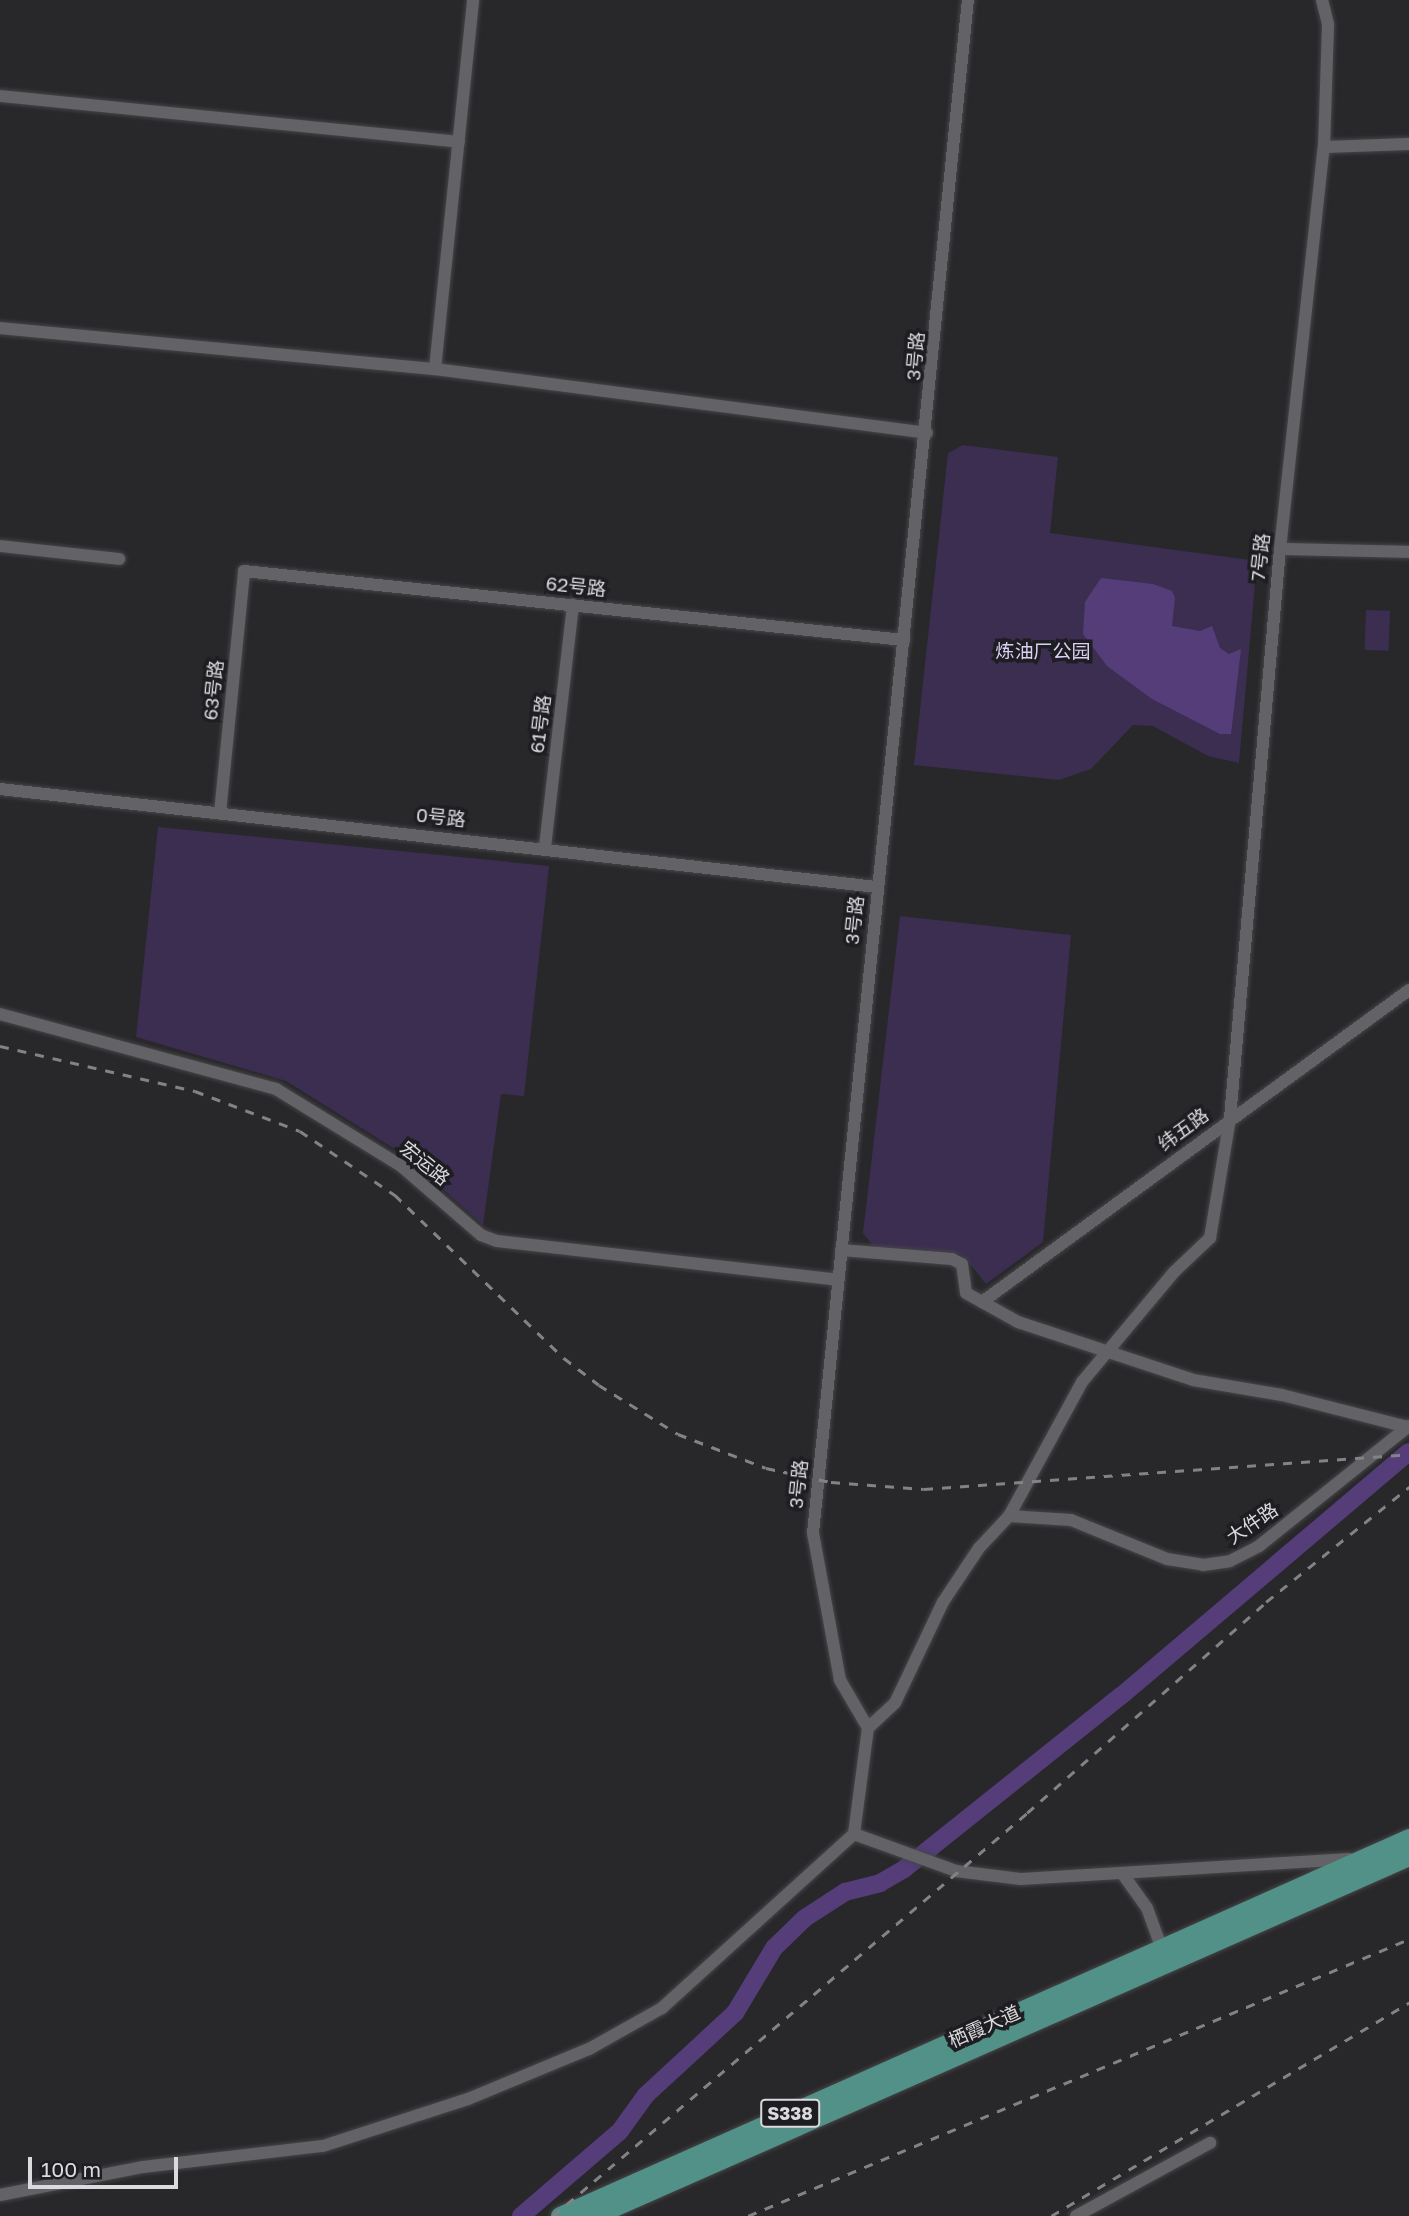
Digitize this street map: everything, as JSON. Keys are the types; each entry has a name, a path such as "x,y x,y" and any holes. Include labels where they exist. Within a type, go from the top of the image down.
{"main road":[{"name":"栖霞大道","path":"1165,1956 1409,1838"},
{"name":"栖霞大道","path":"593,2216 1165,1956 1409,1856"},
{"name":"栖霞大道","path":"560,2216 1025,2018"}],"street":[{"path":"435,369 473,0"},
{"name":"3号路","path":"868,1728 840,1679 813,1533 877,887 927,433 968,0"},
{"name":"7号路","path":"868,1728 895,1703 943,1602 979,1548 1009,1516 1058,1420 1107,1349 1210,1238 1230,1118 1280,549 1324,147 1328,24 1322,0"},
{"path":"0,96 459,142"},
{"path":"1324,147 1409,144"},
{"path":"0,328 435,369 927,433"},
{"path":"0,546 119,559"},
{"path":"1280,549 1409,552"},
{"name":"62号路","path":"244,571 904,640"},
{"name":"63号路","path":"220,813 244,571"},
{"name":"61号路","path":"545,847 573,605"},
{"name":"0号路","path":"0,789 545,847 877,887"},
{"name":"纬五路","path":"982,1302 1230,1118 1409,990"},
{"name":"宏运路","path":"0,1014 276,1089 401,1166 481,1235 497,1241 838,1280"},
{"path":"841,1250 952,1259 962,1264 966,1293 1018,1322 1107,1349 1193,1380 1282,1395 1408,1427"},
{"name":"大件路","path":"1009,1516 1071,1520 1167,1559 1203,1565 1230,1561 1259,1546 1408,1427"},
{"path":"0,2195 143,2167 323,2146 468,2099 589,2049 662,2008 854,1833 868,1728"},
{"path":"854,1833 906,1855 956,1871 1021,1879 1364,1858"},
{"path":"1122,1873 1147,1908 1165,1956"},
{"path":"1076,2216 1210,2143"}],"green space":[{"name":"炼油厂公园","path":"963,445 1058,457 1050,533 1257,561 1239,763 1208,756 1153,726 1133,725 1091,769 1059,780 914,765 948,453"},
{"path":"1366,610 1390,611 1389,651 1365,650"},
{"path":"158,827 549,866 524,1096 501,1094 483,1225 406,1156 286,1081 136,1037"},
{"path":"900,916 1071,935 1043,1242 986,1284 963,1255 875,1248 863,1233"}],"shaded area":[{"path":"1101,578 1153,584 1172,591 1175,598 1172,626 1200,631 1212,626 1220,648 1229,654 1241,649 1231,734 1220,734 1152,699 1107,666 1083,634 1085,602"}],"waterway":[{"path":"521,2216 620,2131 646,2095 735,2013 774,1948 805,1918 845,1892 880,1883 904,1869 1121,1696 1409,1452"}],"railway":[{"path":"0,1046 195,1091 300,1131 395,1195 564,1358 599,1385 678,1434 766,1468 831,1482 924,1489 1409,1454"},
{"path":"553,2216 1027,1813 1266,1602 1409,1487"},
{"path":"748,2216 1409,1939"},
{"path":"1051,2216 1409,2003"}]}
